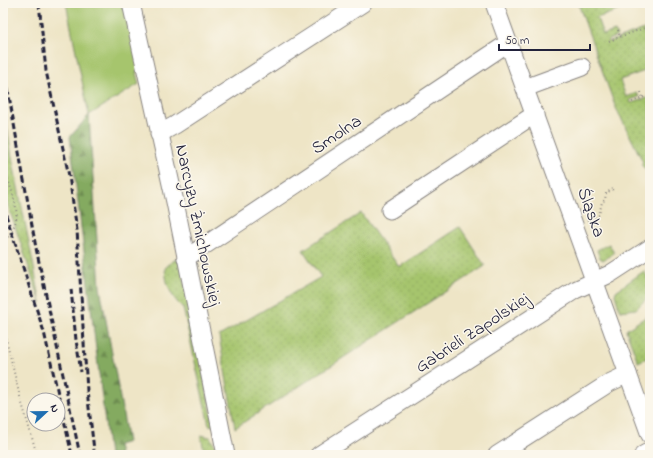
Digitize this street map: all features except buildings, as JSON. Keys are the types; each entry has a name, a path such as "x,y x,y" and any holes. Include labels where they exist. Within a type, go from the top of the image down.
{"street":[{"name":"Narcyzy Żmichowskiej","path":"132,3 226,455"},
{"path":"159,134 363,3"},
{"name":"Śląska","path":"494,3 650,435"},
{"name":"Smolna","path":"186,258 508,43"},
{"path":"525,88 582,67"},
{"path":"390,210 535,114"},
{"name":"Gabrieli Zapolskiej","path":"319,455 575,290 610,274 650,248"},
{"path":"497,455 609,383 628,374"},
{"path":"643,455 650,451"}],"path":[{"path":"609,41 649,26 646,20"},
{"path":"618,30 620,37"},
{"path":"641,92 643,98"},
{"path":"632,102 650,95"},
{"path":"3,164 17,214 14,225 3,245"},
{"path":"582,222 599,215 602,202 606,200 606,193 613,189"},
{"path":"3,326 37,455"}],"green space":[{"path":"66,3 126,3 140,70 136,73 139,84 89,115"},
{"path":"578,3 639,3 597,18 603,35 615,31 617,36 608,40 609,42 650,27 650,69 620,80 626,97 637,93 639,97 630,100 631,103 650,97 650,166 645,169 641,164 643,162 615,106"},
{"path":"3,101 12,157 41,303 3,191"},
{"path":"89,115 100,287 128,442 118,445 120,455 109,455 70,137"},
{"path":"361,213 399,267 460,227 485,266 235,428 219,336 321,277 303,250"},
{"path":"609,244 614,253 603,260 600,258 597,250"},
{"path":"174,260 178,260 181,264 214,426 209,425 183,308 172,295 167,280 165,268"},
{"path":"644,271 650,281 650,295 636,309 620,311 615,295 616,291"},
{"path":"650,314 650,354 649,357 638,362 626,330"},
{"path":"201,435 210,437 217,452 215,455 191,455 204,452"}],"railway":[{"path":"39,3 46,71 69,176 77,230 87,391 94,450"},
{"path":"3,62 36,248 80,455"},
{"path":"3,206 44,332 72,455"},
{"path":"71,289 81,372"}]}
